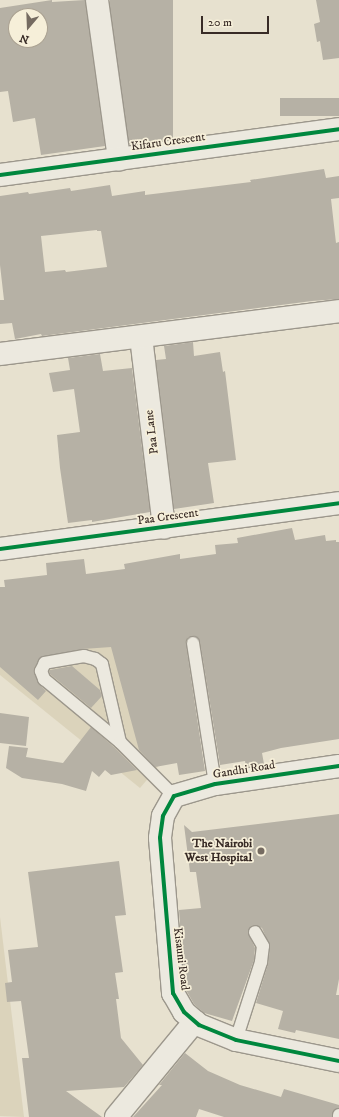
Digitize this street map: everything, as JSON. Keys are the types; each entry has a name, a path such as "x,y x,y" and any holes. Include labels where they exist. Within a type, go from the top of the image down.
{"street":[{"path":"97,0 119,159"},
{"name":"Kifaru Crescent","path":"0,175 339,129"},
{"path":"0,354 339,311"},
{"name":"Paa Lane","path":"141,337 164,528"},
{"name":"Paa Crescent","path":"0,549 164,528 339,503"},
{"name":"Gandhi Road","path":"174,796 215,784 339,766"},
{"name":"Kisauni Road","path":"174,796 163,816 160,838 173,993 184,1012 195,1021 215,1033 236,1040 339,1061"},
{"path":"116,1117 195,1021"}],"lane":[{"path":"193,643 215,784"},
{"path":"120,742 102,664 95,659 84,656 45,663 41,671 44,679 120,742 174,796"},
{"path":"236,1040 261,962 263,946 255,932"}],"shaded area":[{"path":"134,610 162,762 140,788 0,675 0,634"},
{"path":"0,917 24,1117 0,1116"}],"building":[{"path":"52,0 52,2 85,0 105,146 41,155 35,118 13,122 8,91 0,92 0,8"},
{"path":"110,0 173,0 173,144 110,144"},
{"path":"316,0 339,0 339,58 323,60 320,41 317,42 314,24 320,22"},
{"path":"280,98 339,98 339,116 280,116"},
{"path":"324,169 326,178 339,176 339,198 331,199 336,243 339,242 339,299 312,301 42,336 41,334 15,339 12,323 0,324 0,300 4,300 0,265 0,196 28,192 29,194 70,188 71,191 110,185 112,196 145,191 145,195 251,182 250,180","holes":["101,231 107,267 66,272 65,270 45,272 41,236"]},
{"path":"193,342 194,356 220,352 223,372 225,371 236,460 208,463 214,503 174,509 156,360 166,359 164,346"},
{"path":"100,354 103,371 132,368 150,512 92,522 92,520 68,523 57,435 80,432 74,389 53,392 49,373 70,370 68,358"},
{"path":"292,528 295,540 325,535 326,541 336,540 336,542 339,542 339,739 281,748 262,753 264,764 246,767 245,761 220,765 200,642 195,636 188,637 186,644 205,771 179,775 177,763 155,767 139,750 111,647 83,649 41,657 34,668 34,673 39,684 46,691 38,700 0,667 0,587 5,587 4,580 47,575 46,563 84,559 86,574 125,569 124,564 180,554 180,559 216,554 215,545 238,543 237,538"},
{"path":"72,666 100,690 102,696 91,708 50,674 49,671"},
{"path":"0,713 29,717 26,746 0,743"},
{"path":"91,727 137,770 111,775 105,770 99,777 92,771 86,791 62,784 22,778 6,768 9,746 28,748 26,757 63,763"},
{"path":"339,814 339,979 336,995 339,995 339,1039 296,1030 295,1033 278,1029 283,1011 256,1003 268,964 270,947 262,928 255,925 251,926 248,932 255,948 254,960 232,1021 204,1013 194,1004 186,990 183,967 179,910 201,908 196,872 190,872 184,825 192,832"},
{"path":"119,861 126,915 115,916 123,972 115,973 119,999 116,999 121,1038 143,1065 124,1087 66,1091 102,1117 29,1117 22,1058 29,1058 21,1001 7,1002 5,983 12,982 8,950 38,947 28,872"},
{"path":"185,1053 208,1071 240,1085 281,1097 284,1089 339,1105 339,1108 333,1111 332,1117 224,1117 199,1109 196,1117 133,1117 162,1085 159,1085"}],"cycle path":[{"path":"0,175 339,129"},
{"path":"0,549 339,503"},
{"path":"339,766 215,784 174,796 163,816 160,838 173,993 184,1012 199,1025 236,1040 339,1061"}],"place":[{"name":"The Nairobi West Hospital","path":"261,851"}]}
